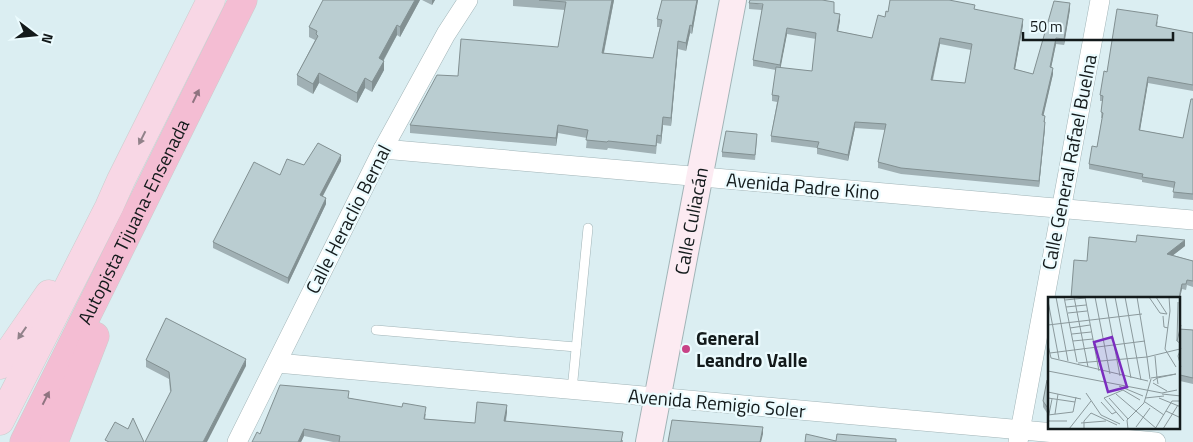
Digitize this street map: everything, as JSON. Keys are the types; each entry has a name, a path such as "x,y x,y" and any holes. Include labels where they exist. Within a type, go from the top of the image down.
{"highway":[{"name":"Autopista Tijuana-Ensenada","path":"24,442 243,0"},
{"path":"54,442 152,185"}],"main road":[{"name":"Autopista Tijuana-Ensenada","path":"0,421 109,207 211,0"},
{"path":"0,365 109,207"}],"street":[{"name":"Calle Heraclio Bernal","path":"237,442 383,149 446,34 468,0"},
{"name":"Calle Culiacán","path":"649,442 733,0"},
{"name":"Calle General Rafael Buelna","path":"1019,436 1100,0"},
{"name":"Avenida Padre Kino","path":"383,149 1193,220"},
{"name":"Avenida Remigio Soler","path":"277,364 657,398 1019,436 1156,442"}],"lane":[{"path":"572,390 588,228"},
{"path":"376,330 576,347"}],"building":[{"path":"323,0 415,0 400,27 397,25 379,58 384,61 372,82 365,78 357,93 319,73 313,84 297,75 318,36 316,34 317,31 309,27"},
{"path":"539,0 612,0 602,53 653,58 662,20 657,19 662,0 697,0 692,26 690,25 686,43 678,41 671,118 663,117 661,136 657,135 656,146 586,140 588,130 558,125 556,138 410,125 437,75 458,76 461,39 558,47 566,2"},
{"path":"750,0 822,0 834,2 834,13 840,14 837,31 872,38 878,15 885,17 890,0 949,0 975,5 974,9 1023,19 1014,69 1033,74 1054,1 1070,3 1064,39 1056,38 1050,67 1053,68 1042,115 1045,116 1045,122 1039,181 901,168 878,162 886,124 855,122 848,155 817,148 819,142 771,136 779,96 772,95 776,67 812,71 816,33 787,28 780,65 753,60 763,4 749,3","holes":["940,38 972,44 965,83 931,80"]},
{"path":"1117,9 1158,15 1156,26 1193,33 1193,85 1148,77 1139,130 1183,138 1191,99 1193,99 1193,194 1173,192 1175,182 1142,177 1143,174 1089,164 1092,146 1097,147 1103,113 1101,112 1103,96 1100,95 1104,71 1107,72"},
{"path":"726,131 757,134 755,155 722,152"},
{"path":"318,143 341,155 320,195 326,198 288,278 213,242 254,162 280,175 287,159 304,165"},
{"path":"1137,235 1185,240 1167,254 1193,261 1193,281 1187,280 1186,284 1182,284 1179,297 1071,297 1074,260 1087,261 1089,237 1136,242"},
{"path":"166,318 246,359 203,442 145,442 171,391 169,372 146,360"},
{"path":"1180,329 1193,330 1193,378 1180,375"},
{"path":"1047,380 1048,380 1048,407 1043,401"},
{"path":"280,385 349,391 348,398 402,407 403,403 426,407 424,419 475,423 477,402 507,405 504,421 623,432 621,442 339,442 340,436 304,429 298,442 252,442 257,432 260,434"},
{"path":"133,418 144,442 109,442 105,440 115,422 128,429"},
{"path":"672,420 763,427 760,442 668,442"},
{"path":"806,434 836,441 837,434 896,439 896,442 805,442"}],"place":[{"name":"General Leandro Valle","path":"686,349"}]}
